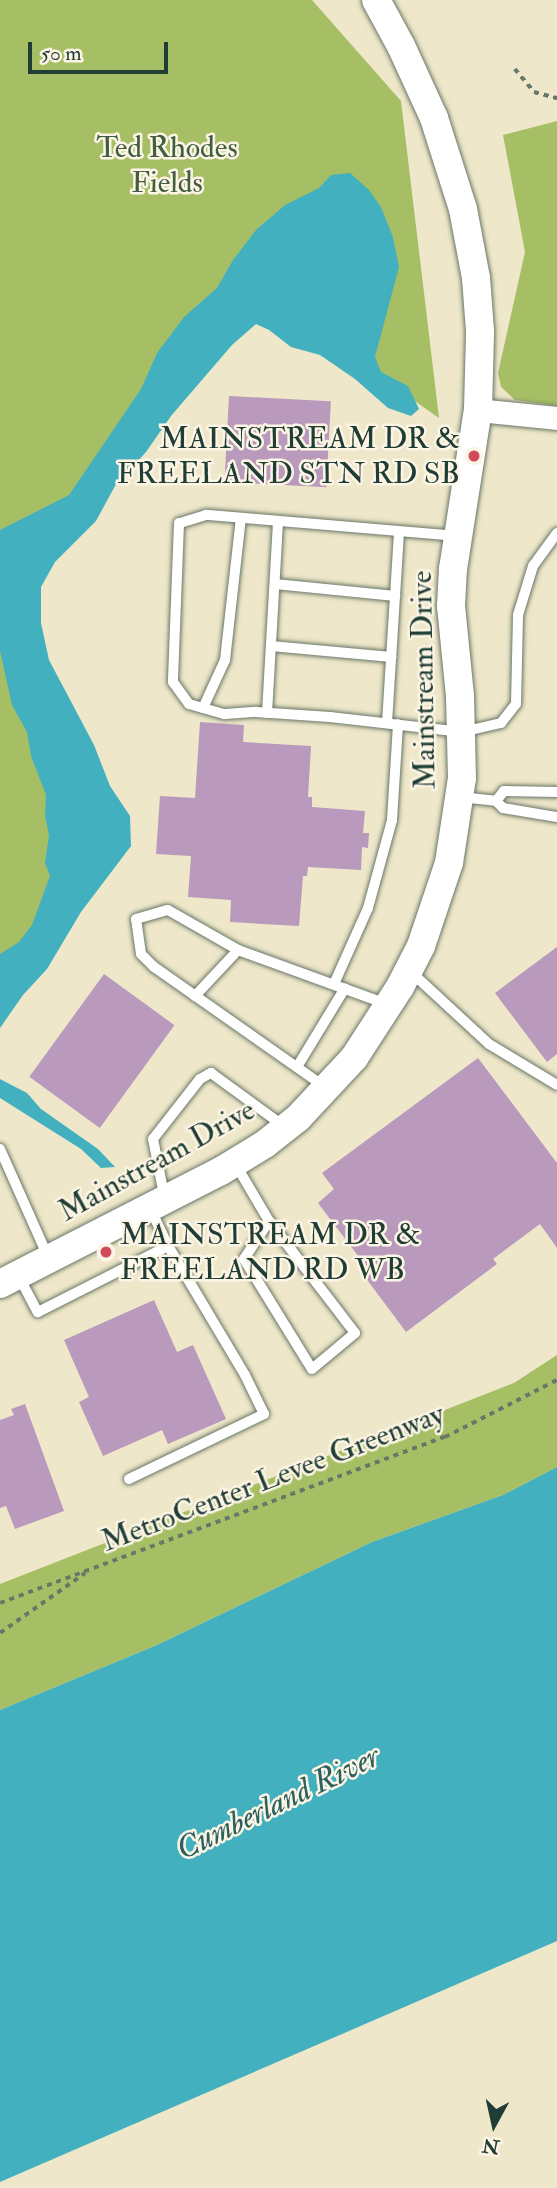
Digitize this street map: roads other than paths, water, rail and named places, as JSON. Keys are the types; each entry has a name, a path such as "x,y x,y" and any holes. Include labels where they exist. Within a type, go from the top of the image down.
{"street":[{"name":"Mainstream Drive","path":"9,1279 234,1163 285,1128 328,1089 354,1058 390,1005 409,971 437,903 449,863 460,797 462,732 452,606 458,537 478,410 480,331 476,278 463,209 423,92 376,0"},
{"path":"478,410 557,418"}],"lane":[{"path":"458,537 206,515 180,523 173,682 189,704 225,714 267,713 462,732 501,723 516,704 518,615 533,566 557,533"},
{"path":"203,708 225,660 241,518"},
{"path":"267,713 278,521"},
{"path":"297,1067 339,986 368,908 392,820 391,657 399,532"},
{"path":"275,584 395,596"},
{"path":"271,646 391,657"},
{"path":"496,801 504,791 557,792"},
{"path":"460,797 496,801 503,808 557,817"},
{"path":"328,1089 195,996 141,954 136,919 168,910 237,950 390,1005"},
{"path":"195,996 237,950"},
{"path":"409,971 489,1044 557,1085"},
{"path":"130,1479 264,1414 244,1374 168,1246 158,1204 153,1139 200,1079 211,1073 285,1128"},
{"path":"0,1149 49,1259"},
{"path":"234,1163 270,1221 355,1333 312,1368 244,1259 270,1221"},
{"path":"9,1279 38,1312 168,1246"}],"water":[{"path":"350,173 369,190 381,207 393,237 399,267 375,357 381,372 408,386 419,409 411,416 388,408 355,379 320,355 291,347 269,330 256,324 232,345 171,416 146,452 115,486 96,521 55,562 41,587 41,623 49,660 94,745 110,786 130,816 131,846 81,912 47,969 23,995 0,1028 0,954 19,942 32,925 50,876 45,863 49,835 45,816 46,795 31,756 27,732 12,705 0,651 0,530 69,495 141,389 157,353 184,317 217,288 233,260 256,230 285,205 319,188 331,175"},
{"path":"0,1079 27,1093 41,1109 98,1149 115,1167 101,1168 81,1149 0,1098"},
{"name":"Cumberland River","path":"557,1467 557,1941 0,2182 0,1710 157,1645 372,1542 503,1495"}],"place":[{"name":"MAINSTREAM DR & FREELAND STN RD SB","path":"474,456"},
{"name":"MAINSTREAM DR & FREELAND RD WB","path":"106,1252"}],"park label":[{"name":"Ted Rhodes Fields","path":"167,165"}]}
